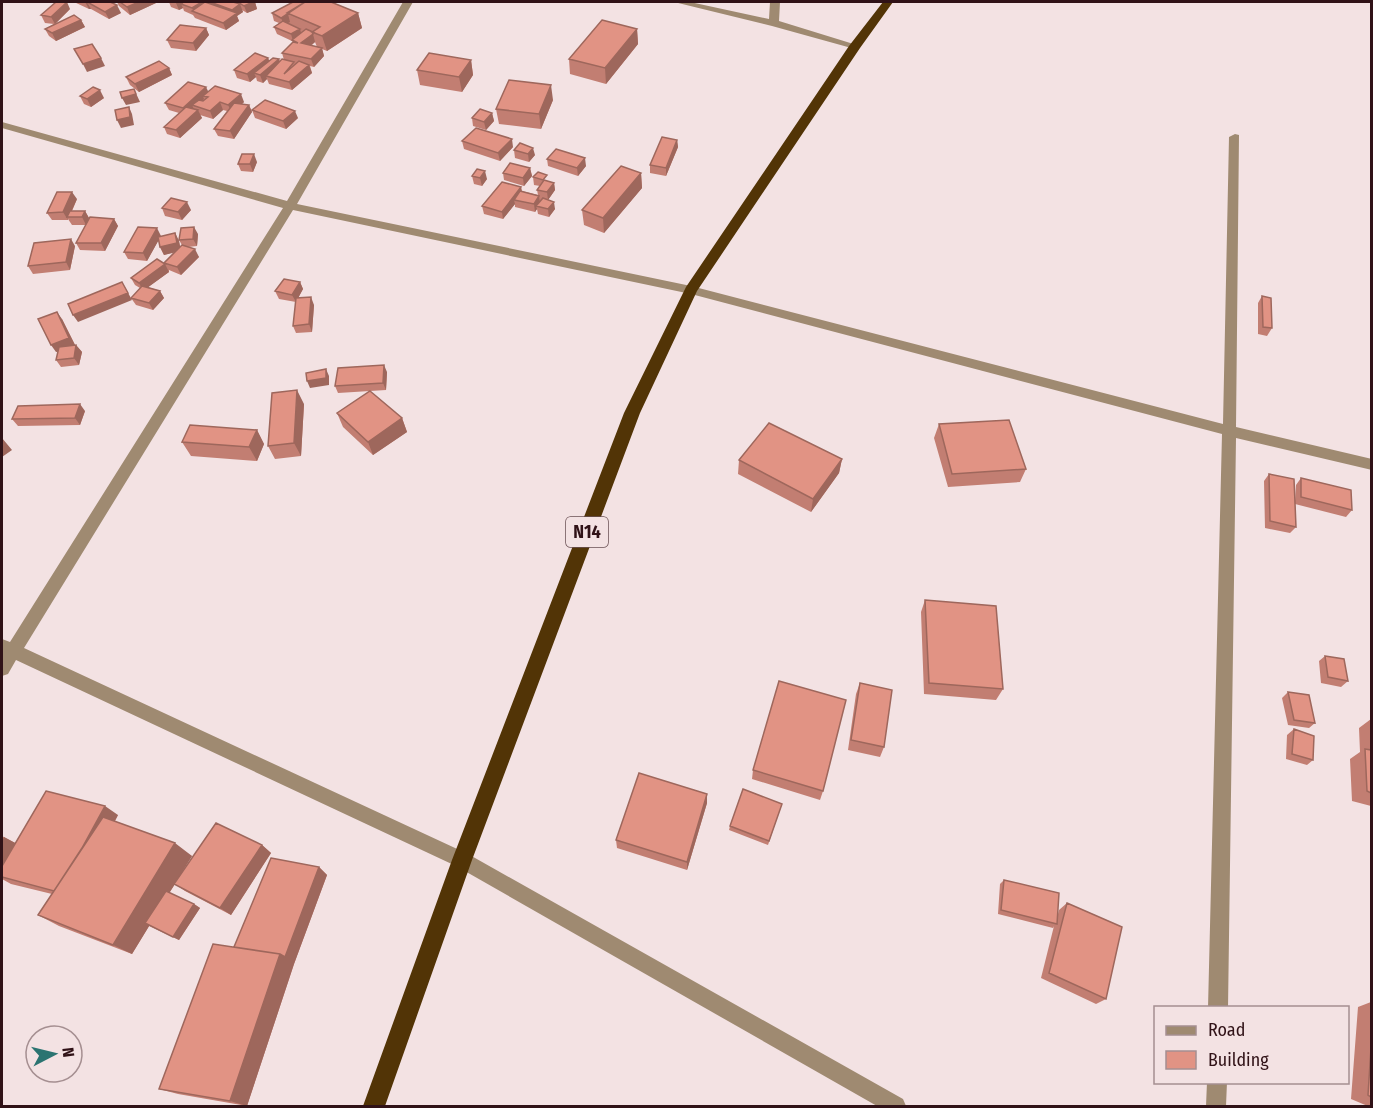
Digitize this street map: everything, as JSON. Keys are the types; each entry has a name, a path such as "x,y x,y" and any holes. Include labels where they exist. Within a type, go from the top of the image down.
{"highway":[{"name":"N14","path":"374,1107 462,860 632,413 691,290 855,46 888,2"}],"street":[{"path":"2,669 7,649 290,206 408,2"},
{"path":"679,2 774,23 855,46"},
{"path":"774,23 775,2"},
{"path":"2,125 290,206 691,290 1230,431 1371,465"},
{"path":"1218,1006 1235,137"},
{"path":"7,649 462,860 896,1107"},
{"path":"1216,1107 1217,1084"}],"building":[{"path":"56,2 67,2 51,17 41,15"},
{"path":"87,2 110,2 117,5 105,12"},
{"path":"120,2 139,2 127,7"},
{"path":"202,2 192,8 181,4"},
{"path":"205,2 237,13 223,23 192,11"},
{"path":"210,2 233,2 240,4 232,10"},
{"path":"238,2 253,2 244,6"},
{"path":"293,2 305,2 281,18 272,13"},
{"path":"305,2 331,2 358,13 322,36 312,32 320,27 287,13"},
{"path":"74,15 81,20 52,33 45,29"},
{"path":"602,20 637,29 605,68 569,59"},
{"path":"283,21 300,29 291,34 274,27"},
{"path":"180,25 206,28 193,43 167,40"},
{"path":"306,29 315,33 312,32 313,34 301,43 322,48 311,59 282,53 293,42 298,43 292,40"},
{"path":"92,44 101,58 83,64 74,49"},
{"path":"255,53 268,58 247,74 234,70"},
{"path":"429,53 471,60 459,77 417,70"},
{"path":"273,58 279,59 260,75 254,73"},
{"path":"282,59 294,62 284,74 299,61 309,65 289,82 266,76"},
{"path":"159,61 169,68 135,84 126,77"},
{"path":"509,80 551,85 539,114 496,109"},
{"path":"188,82 206,87 183,108 165,103"},
{"path":"215,86 241,94 228,105 220,102 210,111 192,105 208,97 203,96"},
{"path":"93,87 100,90 87,99 80,96"},
{"path":"134,89 136,94 122,98 120,92"},
{"path":"265,100 295,111 283,121 252,110"},
{"path":"234,103 249,105 230,131 214,129"},
{"path":"129,107 130,117 117,120 115,110"},
{"path":"186,107 198,110 176,130 164,127"},
{"path":"480,109 492,113 484,122 472,118"},
{"path":"476,128 512,139 498,153 462,141"},
{"path":"662,137 677,140 666,168 650,165"},
{"path":"520,143 533,148 528,154 514,150"},
{"path":"556,149 585,158 577,168 547,159"},
{"path":"242,154 254,154 250,164 238,164"},
{"path":"510,163 530,168 523,178 503,173"},
{"path":"621,166 641,173 603,218 582,210"},
{"path":"477,169 485,171 480,178 472,176"},
{"path":"538,172 547,175 543,180 533,177"},
{"path":"544,180 554,183 547,192 537,190"},
{"path":"502,182 521,187 502,212 482,206"},
{"path":"520,191 539,196 534,204 514,200"},
{"path":"57,192 72,192 63,212 47,213"},
{"path":"171,198 187,202 178,212 162,208"},
{"path":"543,198 554,202 548,209 536,206"},
{"path":"70,211 85,211 82,217 67,217"},
{"path":"90,217 114,219 101,243 76,243"},
{"path":"138,227 157,228 143,253 124,252"},
{"path":"194,227 193,239 179,240 181,228"},
{"path":"175,233 177,243 160,247 158,237"},
{"path":"71,239 66,262 28,266 34,243"},
{"path":"182,245 195,249 177,267 164,263"},
{"path":"157,259 165,264 139,283 131,278"},
{"path":"284,279 300,282 292,295 275,291"},
{"path":"122,282 128,293 73,315 68,304"},
{"path":"142,286 160,291 149,303 131,298"},
{"path":"1262,296 1271,298 1272,328 1263,327"},
{"path":"311,297 309,324 293,326 296,298"},
{"path":"57,312 69,338 51,345 38,319"},
{"path":"76,345 74,358 56,360 59,347"},
{"path":"384,365 383,383 335,386 338,368"},
{"path":"326,369 326,378 307,381 306,373"},
{"path":"297,390 294,443 268,446 272,393"},
{"path":"370,391 402,418 368,442 337,413"},
{"path":"80,404 75,418 12,419 18,406"},
{"path":"1009,420 1026,469 952,474 939,424"},
{"path":"769,423 842,459 813,499 739,460"},
{"path":"190,425 257,430 249,447 182,442"},
{"path":"1269,474 1294,479 1296,527 1270,521"},
{"path":"1301,478 1351,490 1352,510 1301,497"},
{"path":"925,600 996,606 1003,689 929,683"},
{"path":"1325,656 1344,659 1348,681 1328,677"},
{"path":"779,681 846,700 823,791 753,770"},
{"path":"860,683 892,690 884,747 851,740"},
{"path":"1288,692 1309,695 1315,723 1294,720"},
{"path":"1294,729 1314,736 1313,760 1292,754"},
{"path":"1365,749 1371,750 1371,793 1367,791"},
{"path":"639,773 707,794 687,862 616,840"},
{"path":"743,789 782,804 769,841 730,826"},
{"path":"46,791 105,806 82,848 54,891 2,877 2,866"},
{"path":"103,817 175,843 113,945 38,915"},
{"path":"216,823 262,845 220,908 174,884"},
{"path":"271,858 319,867 285,957 280,954 234,947"},
{"path":"1004,880 1059,893 1057,924 1001,910"},
{"path":"166,891 194,904 173,937 145,923"},
{"path":"1067,903 1122,927 1106,999 1049,973"},
{"path":"213,944 280,954 230,1101 159,1089"},
{"path":"1371,1048 1371,1097 1368,1095"}]}
